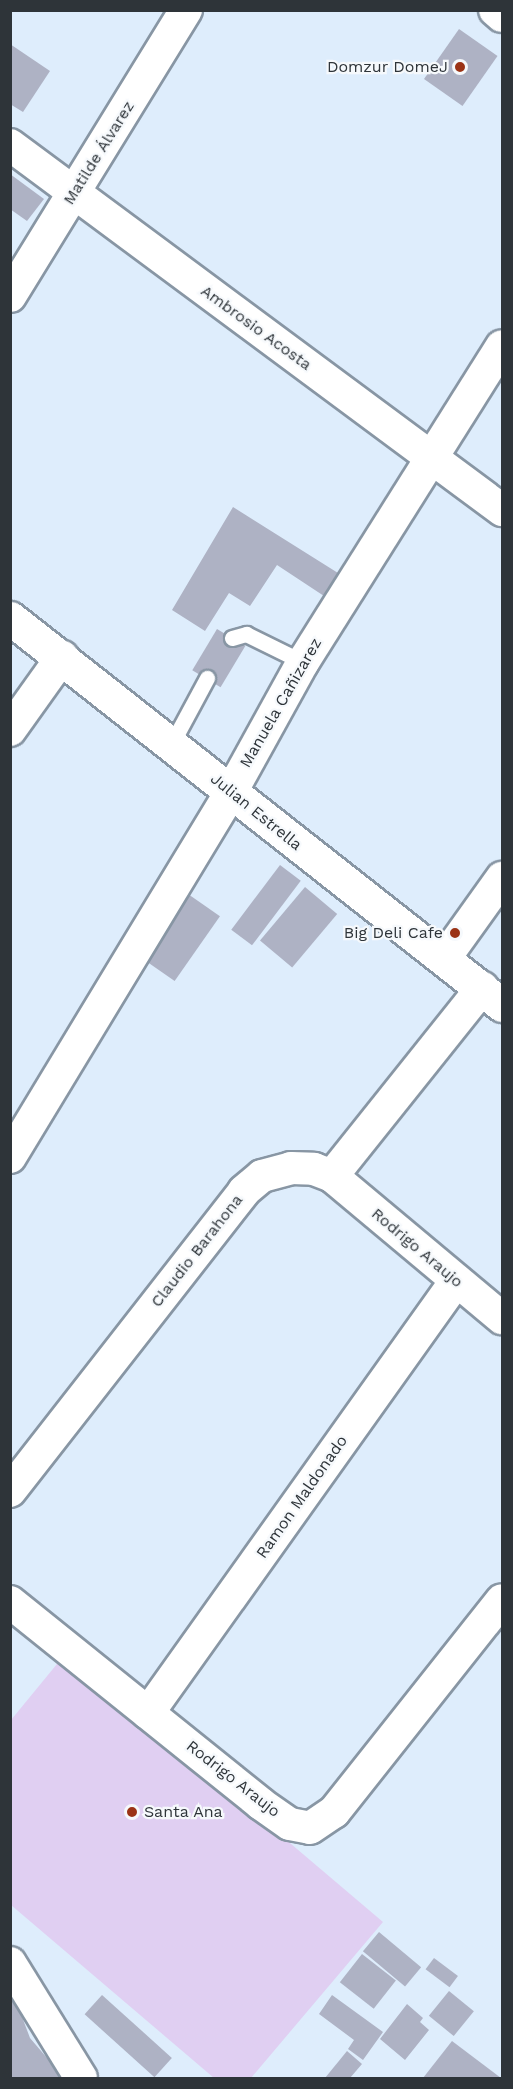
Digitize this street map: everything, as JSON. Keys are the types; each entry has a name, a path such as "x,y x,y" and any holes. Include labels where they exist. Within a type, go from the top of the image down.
{"street":[{"name":"Matilde Álvarez","path":"10,296 186,10"},
{"path":"495,10 502,16"},
{"name":"Ambrosio Acosta","path":"10,145 502,510"},
{"name":"Manuela Cañizarez","path":"10,1157 230,794 303,662 430,456 502,346"},
{"name":"Julian Estrella","path":"10,618 172,743 230,794 492,996"},
{"path":"10,730 62,657"},
{"path":"444,959 502,878"},
{"path":"332,1176 492,996"},
{"name":"Claudio Barahona","path":"10,1491 243,1191 262,1176 291,1168 332,1176"},
{"name":"Rodrigo Araujo","path":"332,1176 502,1318"},
{"name":"Ramon Maldonado","path":"148,1713 456,1281"},
{"name":"Rodrigo Araujo","path":"10,1602 290,1824 320,1825 502,1600"},
{"path":"10,1963 81,2079"}],"lane":[{"path":"232,638 246,634 303,662"},
{"path":"172,743 207,678"}],"shaded area":[{"name":"Santa Ana","path":"66,1653 383,1922 251,2078 214,2078 11,1905 11,1720"}],"building":[{"name":"Domzur DomeJ","path":"459,29 498,56 463,106 424,79"},
{"path":"10,44 50,71 23,112 10,104"},
{"path":"10,174 44,199 27,221 10,209"},
{"path":"233,507 338,573 324,596 277,565 250,606 229,593 205,631 172,610"},
{"path":"217,629 245,646 221,687 192,670"},
{"path":"280,865 301,881 252,945 231,930"},
{"path":"305,887 337,914 292,968 260,941"},
{"path":"188,894 220,916 175,981 143,959"},
{"path":"379,1932 421,1967 405,1987 363,1951"},
{"path":"362,1954 396,1980 374,2009 340,1982"},
{"path":"434,1958 458,1976 450,1987 426,1969"},
{"path":"10,1985 30,2038 64,2078 10,2078"},
{"path":"449,1991 474,2011 454,2036 429,2016"},
{"path":"102,1995 172,2058 154,2077 85,2014"},
{"path":"332,1995 383,2032 363,2060 348,2049 354,2040 319,2014"},
{"path":"407,2004 423,2018 420,2022 429,2030 405,2060 380,2039"},
{"path":"452,2041 501,2078 423,2078"},
{"path":"347,2051 362,2064 350,2078 325,2078"}],"place":[{"name":"Domzur DomeJ","path":"460,67"},
{"name":"Big Deli Cafe","path":"455,933"},
{"name":"Santa Ana","path":"132,1812"}]}
